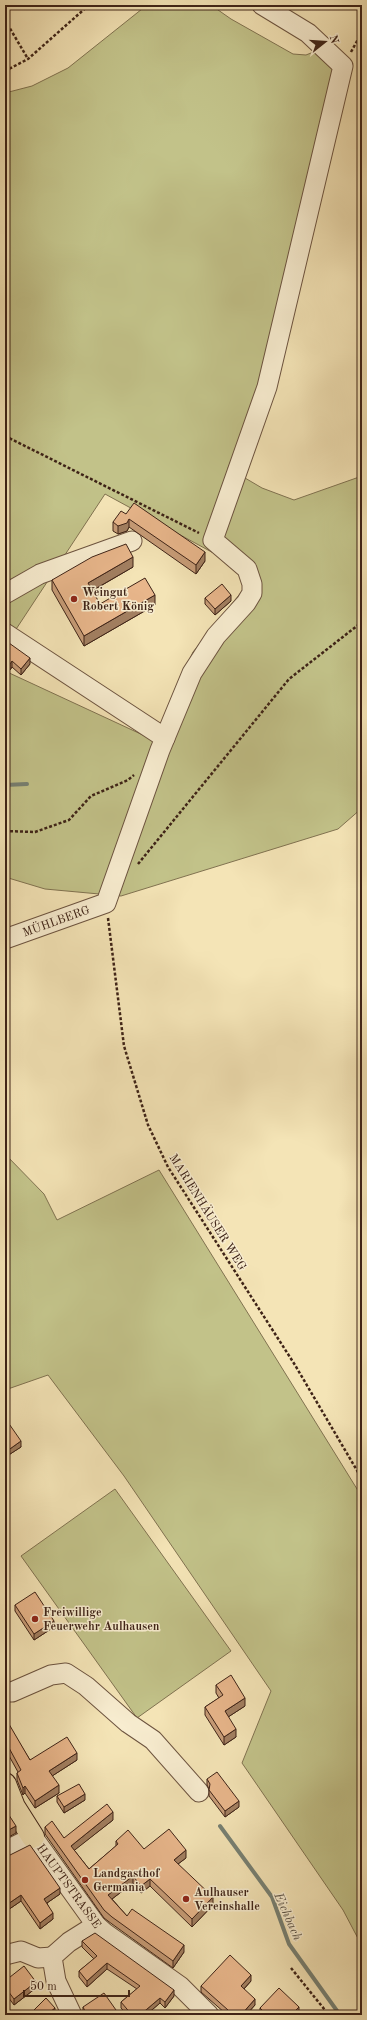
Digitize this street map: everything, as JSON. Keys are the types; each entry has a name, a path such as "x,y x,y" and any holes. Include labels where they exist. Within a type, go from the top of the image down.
{"main road":[{"name":"HAUPTSTRASSE","path":"5,1784 14,1807 33,1836"}],"street":[{"path":"106,903 165,738 192,673 216,636 246,603 252,593 252,584 248,569 213,540 267,387 343,66 334,55 308,33 262,5"},
{"path":"5,594 40,574 132,541"},
{"path":"5,633 165,738"},
{"name":"MÜHLBERG","path":"5,939 106,903"},
{"path":"5,1692 12,1692 51,1675 66,1672 86,1686 128,1723 153,1740 199,1792"},
{"path":"5,1851 33,1836"},
{"name":"HAUPTSTRASSE","path":"33,1836 96,1925 105,1934 180,1986 209,2015"},
{"path":"5,1955 22,1951 38,1958 52,1957 69,1942 96,1925"},
{"path":"52,1957 56,1981 72,2015"}],"path":[{"path":"5,71 28,59 89,5"},
{"path":"5,20 28,59"},
{"path":"343,66 362,32"},
{"path":"5,436 213,540"},
{"path":"136,867 289,679 362,622"},
{"path":"5,830 35,832 69,820 90,796 128,780 139,770"},
{"name":"MARIENHÄUSER WEG","path":"106,903 124,1046 148,1126 168,1167 295,1365 362,1479"},
{"path":"291,1968 329,2015"}],"green space":[{"path":"147,5 211,5 231,19 293,54 306,55 316,51 335,70 261,387 228,468 262,488 294,500 362,476 362,808 338,829 121,896 45,889 5,877 5,671 158,742 178,684 193,652 243,590 242,579 230,562 105,494 5,646 5,93 32,86 68,68"},
{"path":"5,1154 44,1194 57,1220 159,1170 362,1497 362,1946 343,1910 242,1763 271,1691 124,1476 48,1375 5,1390"},
{"path":"115,1489 231,1651 137,1718 21,1556"}],"building":[{"path":"134,503 205,552 196,565 129,519 127,523 118,526 113,522 121,511 126,514"},
{"name":"Weingut Robert König","path":"126,544 133,557 88,583 100,604 145,578 155,595 84,636 52,580 92,557"},
{"path":"222,584 231,595 215,609 205,598"},
{"path":"9,643 30,658 21,669 12,661 10,664 5,660 5,647"},
{"path":"5,1418 21,1441 7,1451 5,1447"},
{"name":"Freiwillige Feuerwehr Aulhausen","path":"35,1592 54,1621 34,1634 15,1605"},
{"path":"231,1675 245,1698 225,1711 236,1729 224,1737 205,1707 223,1695 216,1685"},
{"path":"6,1719 30,1760 67,1737 77,1753 49,1771 59,1785 35,1801 25,1786 23,1788 17,1773 21,1770 8,1746 5,1747"},
{"path":"217,1772 239,1801 225,1811 209,1790 210,1784 207,1779"},
{"path":"79,1784 85,1794 64,1807 57,1796"},
{"path":"107,1804 113,1812 71,1846 89,1869 118,1844 116,1841 128,1830 144,1849 169,1829 186,1850 174,1860 213,1897 192,1919 150,1879 141,1886 133,1876 108,1895 127,1916 132,1909 184,1945 173,1961 104,1910 45,1827 52,1821 64,1838"},
{"path":"5,1809 16,1826 5,1832"},
{"path":"30,1845 60,1888 44,1899 53,1913 40,1923 21,1895 5,1906 5,1855 10,1855"},
{"path":"95,1933 174,1990 165,2002 160,1998 140,2015 132,2015 121,2002 140,1986 107,1963 87,1981 79,1971 97,1956 82,1941"},
{"path":"230,1955 251,1975 241,1986 255,1999 241,2015 225,2015 224,2014 228,2010 201,1986"},
{"path":"24,1966 36,1982 14,1999 5,1987 5,1981"},
{"path":"279,1988 299,2007 291,2015 267,2015 260,2008"},
{"path":"104,1993 116,2010 108,2015 87,2015 83,2007"},
{"path":"46,1998 55,2008 46,2015 39,2015 34,2010"}],"waterway":[{"path":"5,785 27,784"},
{"name":"Eichbach","path":"220,1826 272,1897 289,1944 340,2015"}],"place":[{"name":"Weingut Robert König","path":"74,599"},
{"name":"Freiwillige Feuerwehr Aulhausen","path":"35,1619"},
{"name":"Landgasthof Germania","path":"85,1880"},
{"name":"Aulhauser Vereinshalle","path":"186,1899"}]}
